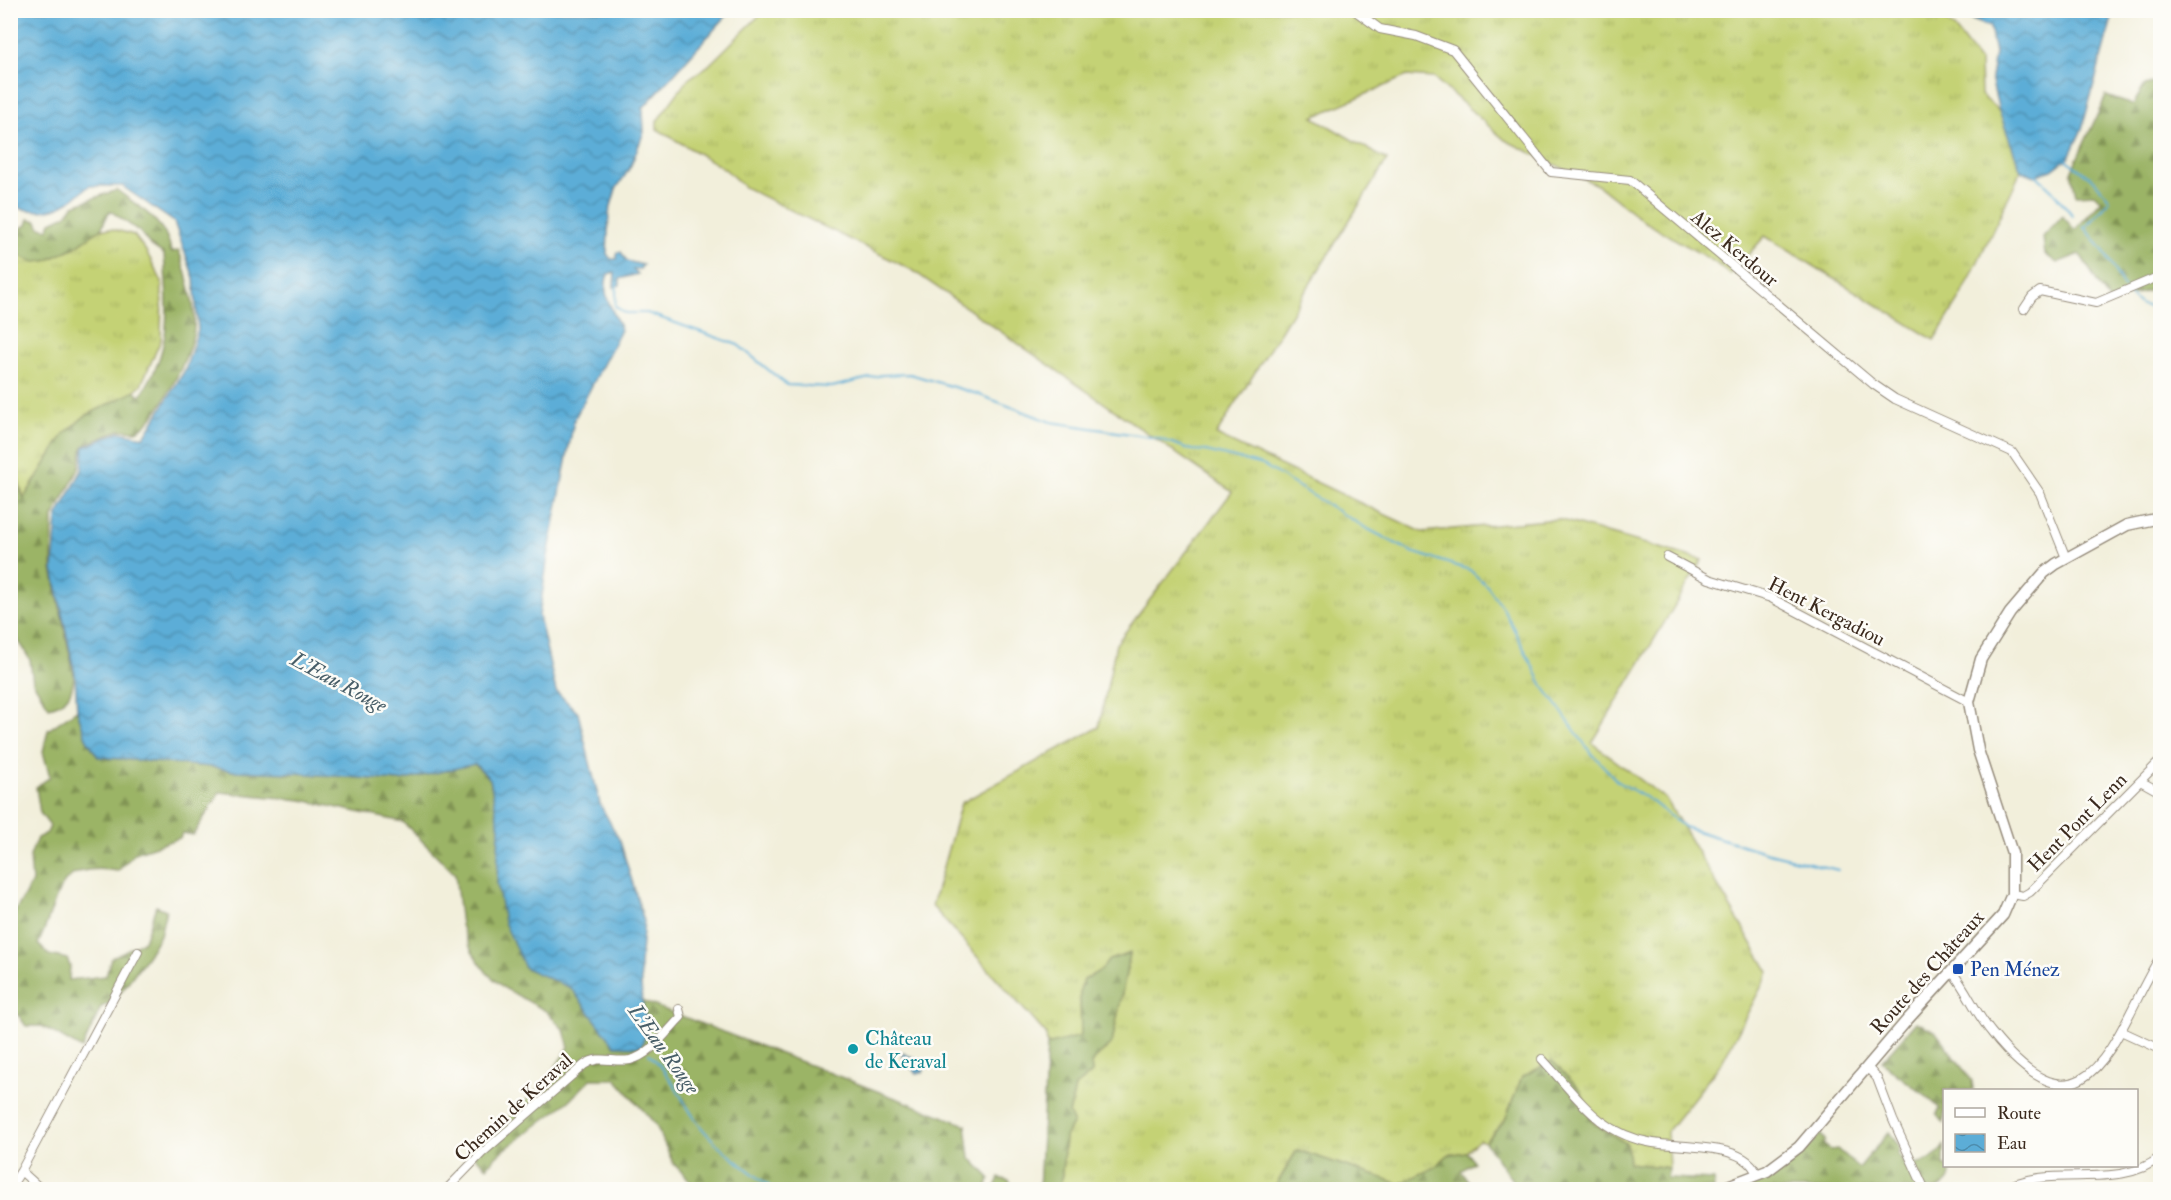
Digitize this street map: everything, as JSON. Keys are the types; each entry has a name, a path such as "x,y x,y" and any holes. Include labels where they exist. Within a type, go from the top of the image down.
{"street":[{"name":"Alez Kerdour","path":"1354,10 1380,28 1416,36 1453,50 1551,172 1630,180 1873,384 1895,399 2012,452 2040,493 2066,558"},
{"path":"2024,309 2032,297 2040,291 2050,291 2089,303 2160,276"},
{"name":"Route des Châteaux","path":"1717,1190 1758,1175 1778,1164 1799,1147 1867,1066 1995,926 2012,894 2012,853 1978,750 1969,702 1981,659 1998,631 2044,573 2066,558 2127,525 2160,518"},
{"name":"Hent Kergadiou","path":"1667,557 1709,579 1771,598 1969,702"},
{"name":"Hent Pont Lenn","path":"2012,894 2027,895 2142,782 2160,761"},
{"path":"2142,782 2160,792"},
{"path":"12,1185 138,952"},
{"path":"1952,972 1981,1018 2006,1050 2029,1071 2047,1081 2063,1083 2085,1076 2108,1055 2123,1032 2160,957"},
{"name":"Chemin de Keraval","path":"446,1190 490,1145 590,1061 606,1058 628,1060 641,1055 681,1017 679,1009"},
{"path":"2123,1032 2160,1049"},
{"path":"1542,1059 1593,1117 1619,1134 1652,1143 1735,1154 1749,1161 1758,1175"},
{"path":"1867,1066 1877,1078 1925,1190"},
{"path":"2003,1190 2018,1183 2037,1179 2128,1172 2160,1159"},
{"path":"21,1171 42,1190"}],"green space":[{"path":"1932,10 1954,28 1980,62 1981,95 1999,111 2021,171 1961,297 1934,340 1765,236 1730,275 1713,261 1645,222 1599,186 1505,140 1434,78 1407,76 1313,117 1387,160 1216,435 1422,532 1558,519 1702,560 1592,743 1666,799 1769,972 1722,1062 1667,1132 1669,1168 1629,1163 1627,1144 1593,1123 1581,1091 1522,1077 1505,1120 1485,1142 1479,1140 1466,1152 1448,1155 1435,1167 1400,1184 1297,1150 1274,1189 1120,1190 1061,1185 1065,1137 1073,1122 1069,1114 1075,1087 1092,1073 1091,1063 1112,1043 1130,954 1109,960 1101,970 1084,980 1080,990 1081,1036 1047,1045 1046,1034 932,906 961,803 1099,727 1116,644 1232,492 912,270 744,187 725,169 657,129 657,121 688,79 708,66 764,11"},
{"path":"2160,81 2160,285 2151,290 2109,301 2080,254 2057,263 2045,254 2043,237 2062,216 2075,230 2101,201 2094,194 2076,195 2071,172 2106,96 2133,105 2145,85"},
{"path":"117,190 143,209 158,224 169,242 171,252 179,251 192,299 194,328 181,368 155,413 137,431 119,430 83,446 79,469 53,517 52,569 74,675 72,687 65,700 49,707 33,682 30,660 14,633 11,614 11,453 24,498 64,434 85,416 135,391 140,396 158,362 166,328 167,293 164,254 150,245 140,232 109,212 101,229 75,247 46,261 34,262 11,252 11,216 14,217 16,230 27,225 29,219 37,221 39,226 48,230 51,222 66,215 74,205"},
{"path":"101,229 112,229 134,235 146,251 162,282 161,340 141,385 126,397 85,416 64,434 24,498 10,453 10,252 46,261 75,247"},
{"path":"77,710 86,738 98,757 212,767 233,771 400,781 474,764 490,779 499,828 497,883 525,968 571,988 615,1046 641,1047 648,1028 642,1001 966,1125 970,1157 990,1178 987,1186 991,1189 698,1189 673,1163 656,1125 616,1079 591,1079 569,1101 496,1156 487,1167 471,1153 544,1084 569,1047 564,1030 546,1011 504,988 487,973 472,952 461,925 455,874 403,822 302,800 220,792 193,835 182,833 180,838 135,853 118,871 96,869 80,871 69,877 56,898 38,944 49,955 67,959 70,966 69,980 106,976 111,958 144,941 156,906 166,910 160,935 115,1000 101,1007 82,1049 42,1026 26,1026 19,1016 11,1011 11,919 32,882 30,856 37,838 47,833 50,826 40,813 36,787 50,777 43,752 48,730"},
{"path":"1130,953 1112,1043 1091,1063 1092,1073 1075,1087 1069,1114 1073,1122 1065,1137 1061,1184 1120,1189 1039,1189 1047,1045 1081,1036 1080,990 1084,980 1101,970 1109,960"},
{"path":"1916,1022 1935,1031 1972,1081 1973,1089 1943,1089 1943,1122 1937,1114 1940,1109 1933,1102 1882,1061"},
{"path":"1552,1061 1581,1091 1593,1123 1627,1144 1629,1163 1669,1168 1667,1178 1713,1180 1714,1189 1507,1189 1512,1180 1485,1142 1505,1120 1522,1077"},
{"path":"1889,1132 1899,1147 1898,1155 1905,1164 1928,1161 1943,1147 1943,1167 1949,1167 1950,1170 1946,1183 1937,1189 1732,1190 1781,1170 1811,1145 1820,1134 1825,1140 1824,1145 1831,1150 1837,1149 1859,1168"},
{"path":"1297,1150 1400,1184 1435,1167 1448,1155 1466,1152 1474,1162 1461,1171 1474,1189 1274,1189"},
{"path":"999,1178 1009,1181 1013,1187 1031,1189 994,1189"}],"water":[{"path":"11,10 731,11 643,108 644,132 630,168 616,189 609,213 607,254 611,259 617,259 617,252 621,252 627,261 643,265 640,269 633,270 638,274 620,279 620,285 614,287 615,272 608,274 607,296 621,330 574,420 539,616 556,691 578,713 600,804 620,841 644,921 640,964 642,1001 648,1028 641,1047 615,1046 571,988 525,968 504,922 497,883 499,828 490,779 475,764 400,781 233,771 212,767 98,757 86,738 77,710 75,674 53,570 57,517 82,470 84,447 119,432 144,437 185,370 198,330 194,278 174,222 122,186 89,186 62,206 45,211 11,206"},
{"path":"1950,11 2114,11 2082,129 2069,157 2052,170 2034,176 2021,171 1999,111 1991,78 1995,53 1990,27"},
{"path":"903,1053 921,1062 925,1067 923,1072 916,1073 908,1064 904,1065"}],"waterway":[{"path":"2065,159 2094,180 2110,200 2085,228"},
{"path":"2034,173 2052,190 2073,216"},
{"path":"2084,226 2105,253 2124,288"},
{"path":"617,283 615,306 625,313 647,313 738,345 787,385 832,387 882,375 910,374 977,394 1051,422 1157,438 1192,450 1206,451 1263,465 1364,527 1412,552 1470,570 1488,587 1504,610 1542,684 1588,749 1617,781 1650,800 1684,827 1765,852 1838,870"},
{"path":"2126,293 2142,305 2160,309"},
{"name":"L'Eau Rouge","path":"649,1054 669,1078 705,1132 733,1158 774,1190"}],"place":[{"name":"Pen Ménez","path":"1958,969"},
{"name":"Château de Keraval","path":"853,1049"}]}
